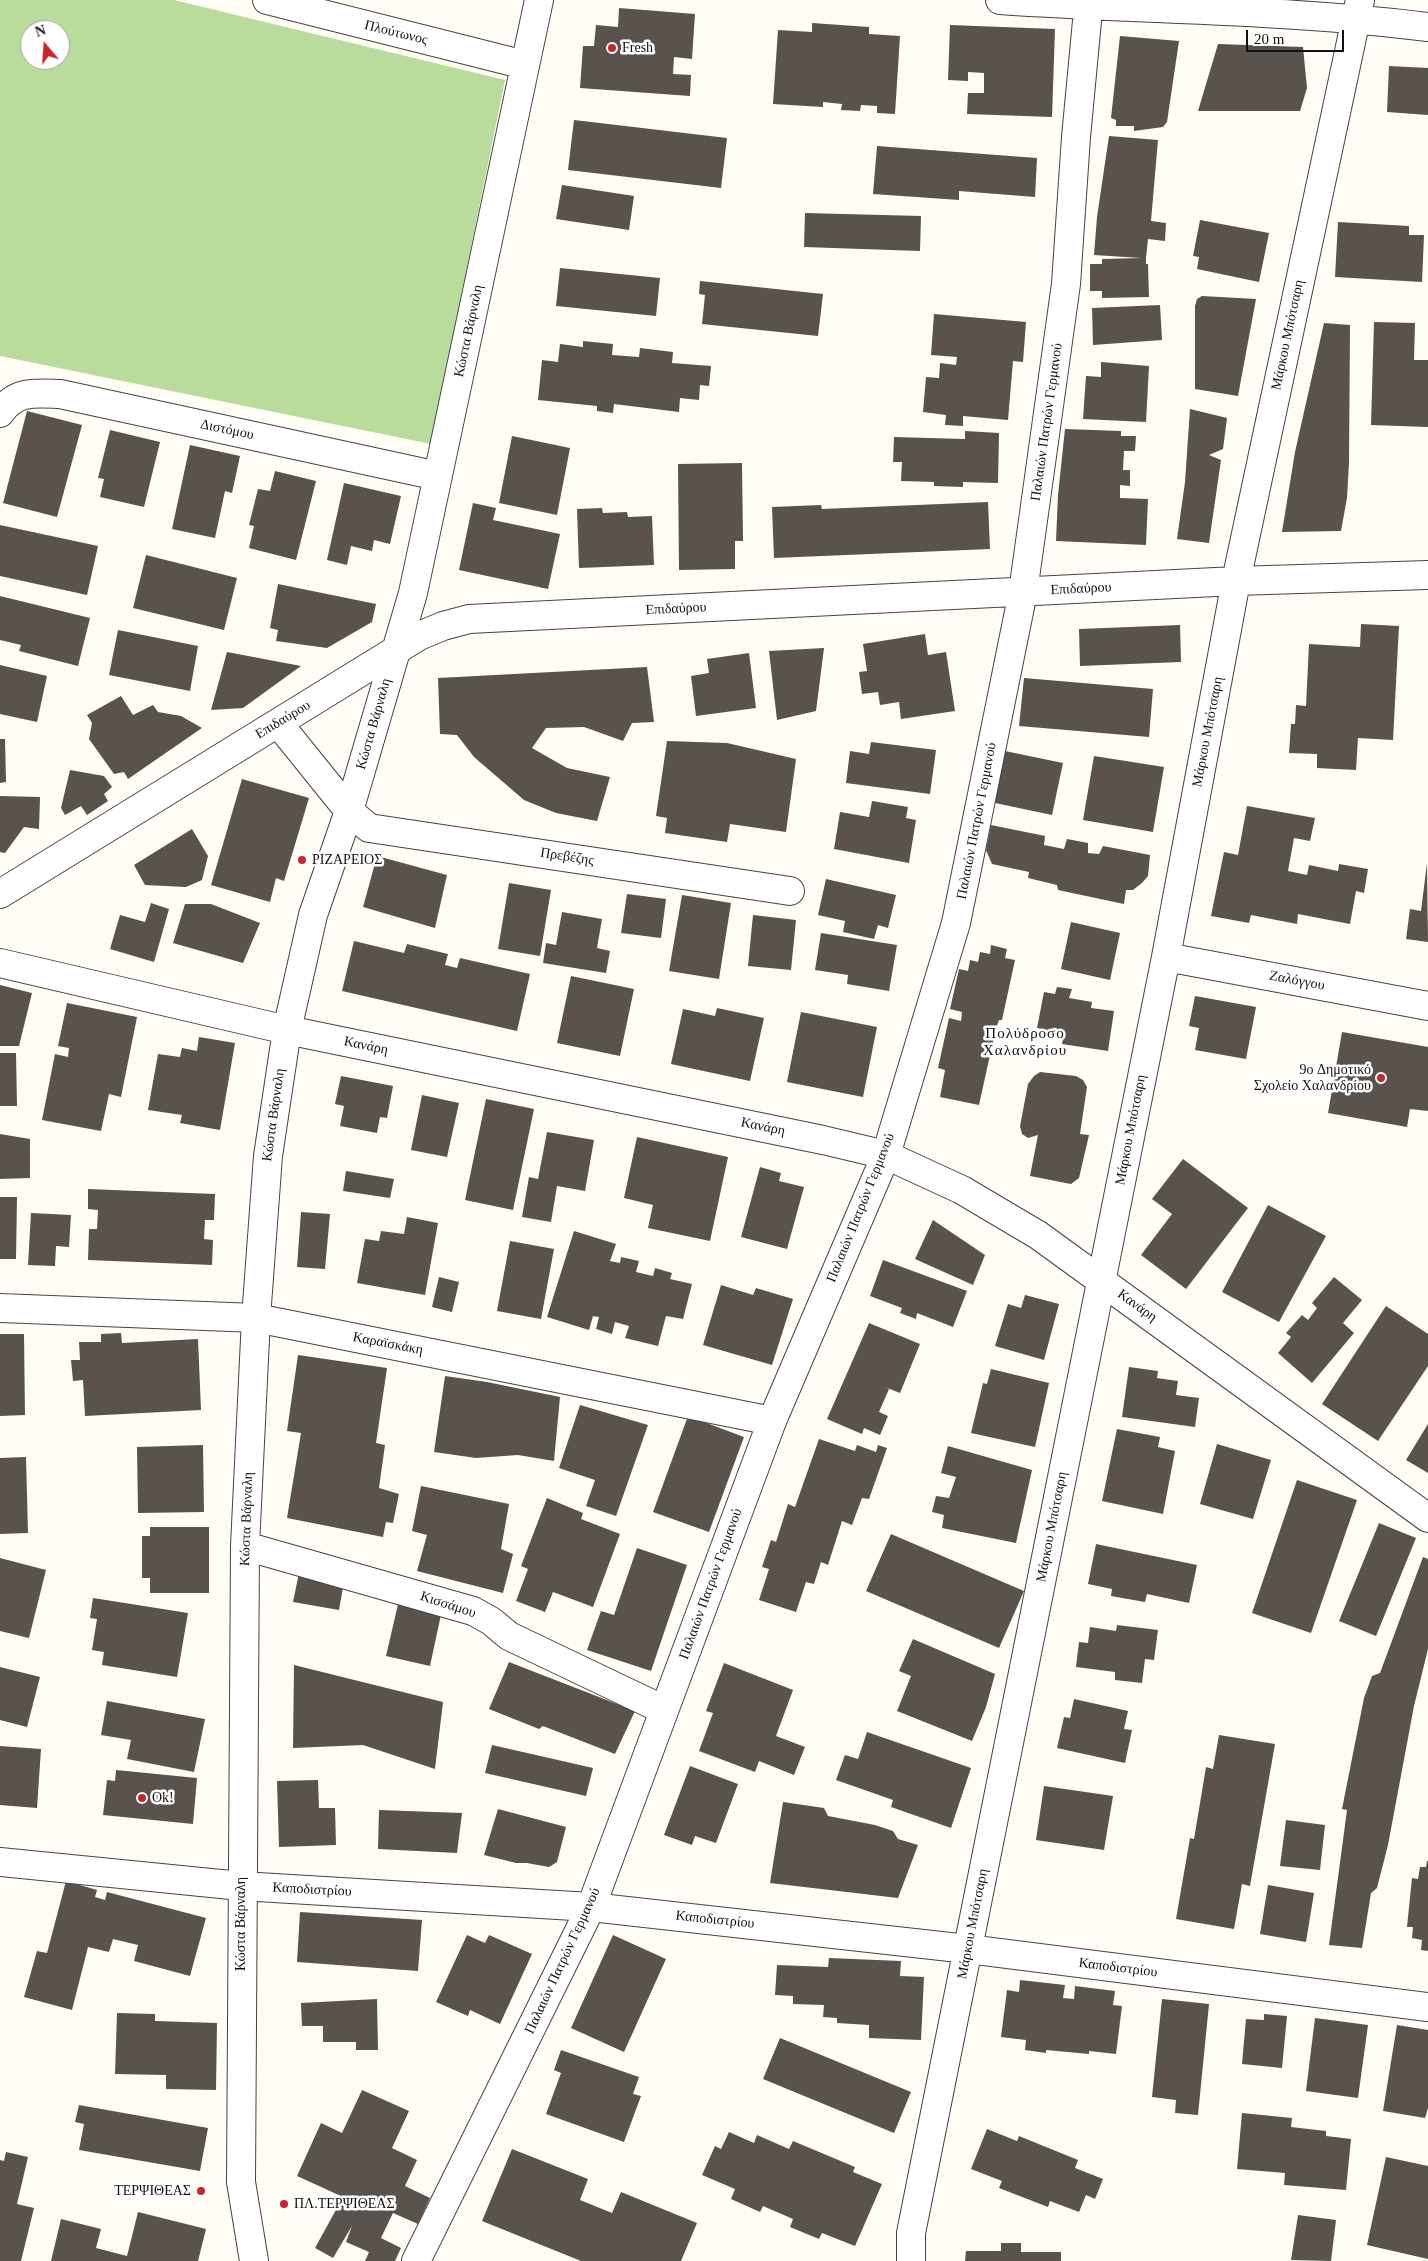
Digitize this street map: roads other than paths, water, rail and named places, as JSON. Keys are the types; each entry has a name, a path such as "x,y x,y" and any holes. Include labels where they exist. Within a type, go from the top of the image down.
{"street":[{"name":"Πλούτωνος","path":"267,0 526,65"},
{"name":"Κώστα Βάρναλη","path":"254,2261 241,2182 241,1886 245,1546 256,1318 268,1156 287,1030 313,914 349,811 413,593 539,0"},
{"path":"1000,0 1358,9 1428,27"},
{"name":"Παλαιών Πατρών Γερμανού","path":"416,2261 591,1907 772,1421 886,1155 956,923 1023,592 1066,284 1076,137 1088,3"},
{"name":"Μάρκου Μπότσαρη","path":"911,2261 911,2233 1166,957 1236,581 1358,9"},
{"name":"Διστόμου","path":"8,405 36,393 60,394 438,476"},
{"name":"Επιδαύρου","path":"0,894 419,636 443,626 469,619 1236,581 1428,575"},
{"path":"413,593 428,609 447,618 469,619"},
{"name":"Πρεβέζης","path":"278,722 349,811 369,828 790,891"},
{"name":"Ζαλόγγου","path":"1166,957 1428,1006"},
{"name":"Κανάρη","path":"0,963 287,1030 823,1140 886,1155 962,1190 1038,1235 1428,1518"},
{"name":"Καραϊσκάκη","path":"0,1308 256,1318 772,1421"},
{"name":"Κισσάμου","path":"245,1546 473,1611 491,1621 510,1636 664,1710"},
{"name":"Καποδιστρίου","path":"0,1862 241,1886 591,1907 968,1949 1428,2006"}],"place":[{"name":"Fresh","path":"612,48"},
{"name":"ΡΙΖΑΡΕΙΟΣ","path":"302,860"},
{"name":"9ο Δημοτικό Σχολείο Χαλανδρίου","path":"1381,1078"},
{"name":"Ok!","path":"142,1798"},
{"name":"ΤΕΡΨΙΘΕΑΣ","path":"201,2191"},
{"name":"ΠΛ.ΤΕΡΨΙΘΕΑΣ","path":"284,2204"}],"district":[{"name":"Πολύδροσο Χαλανδρίου","path":"1025,1042"}]}
